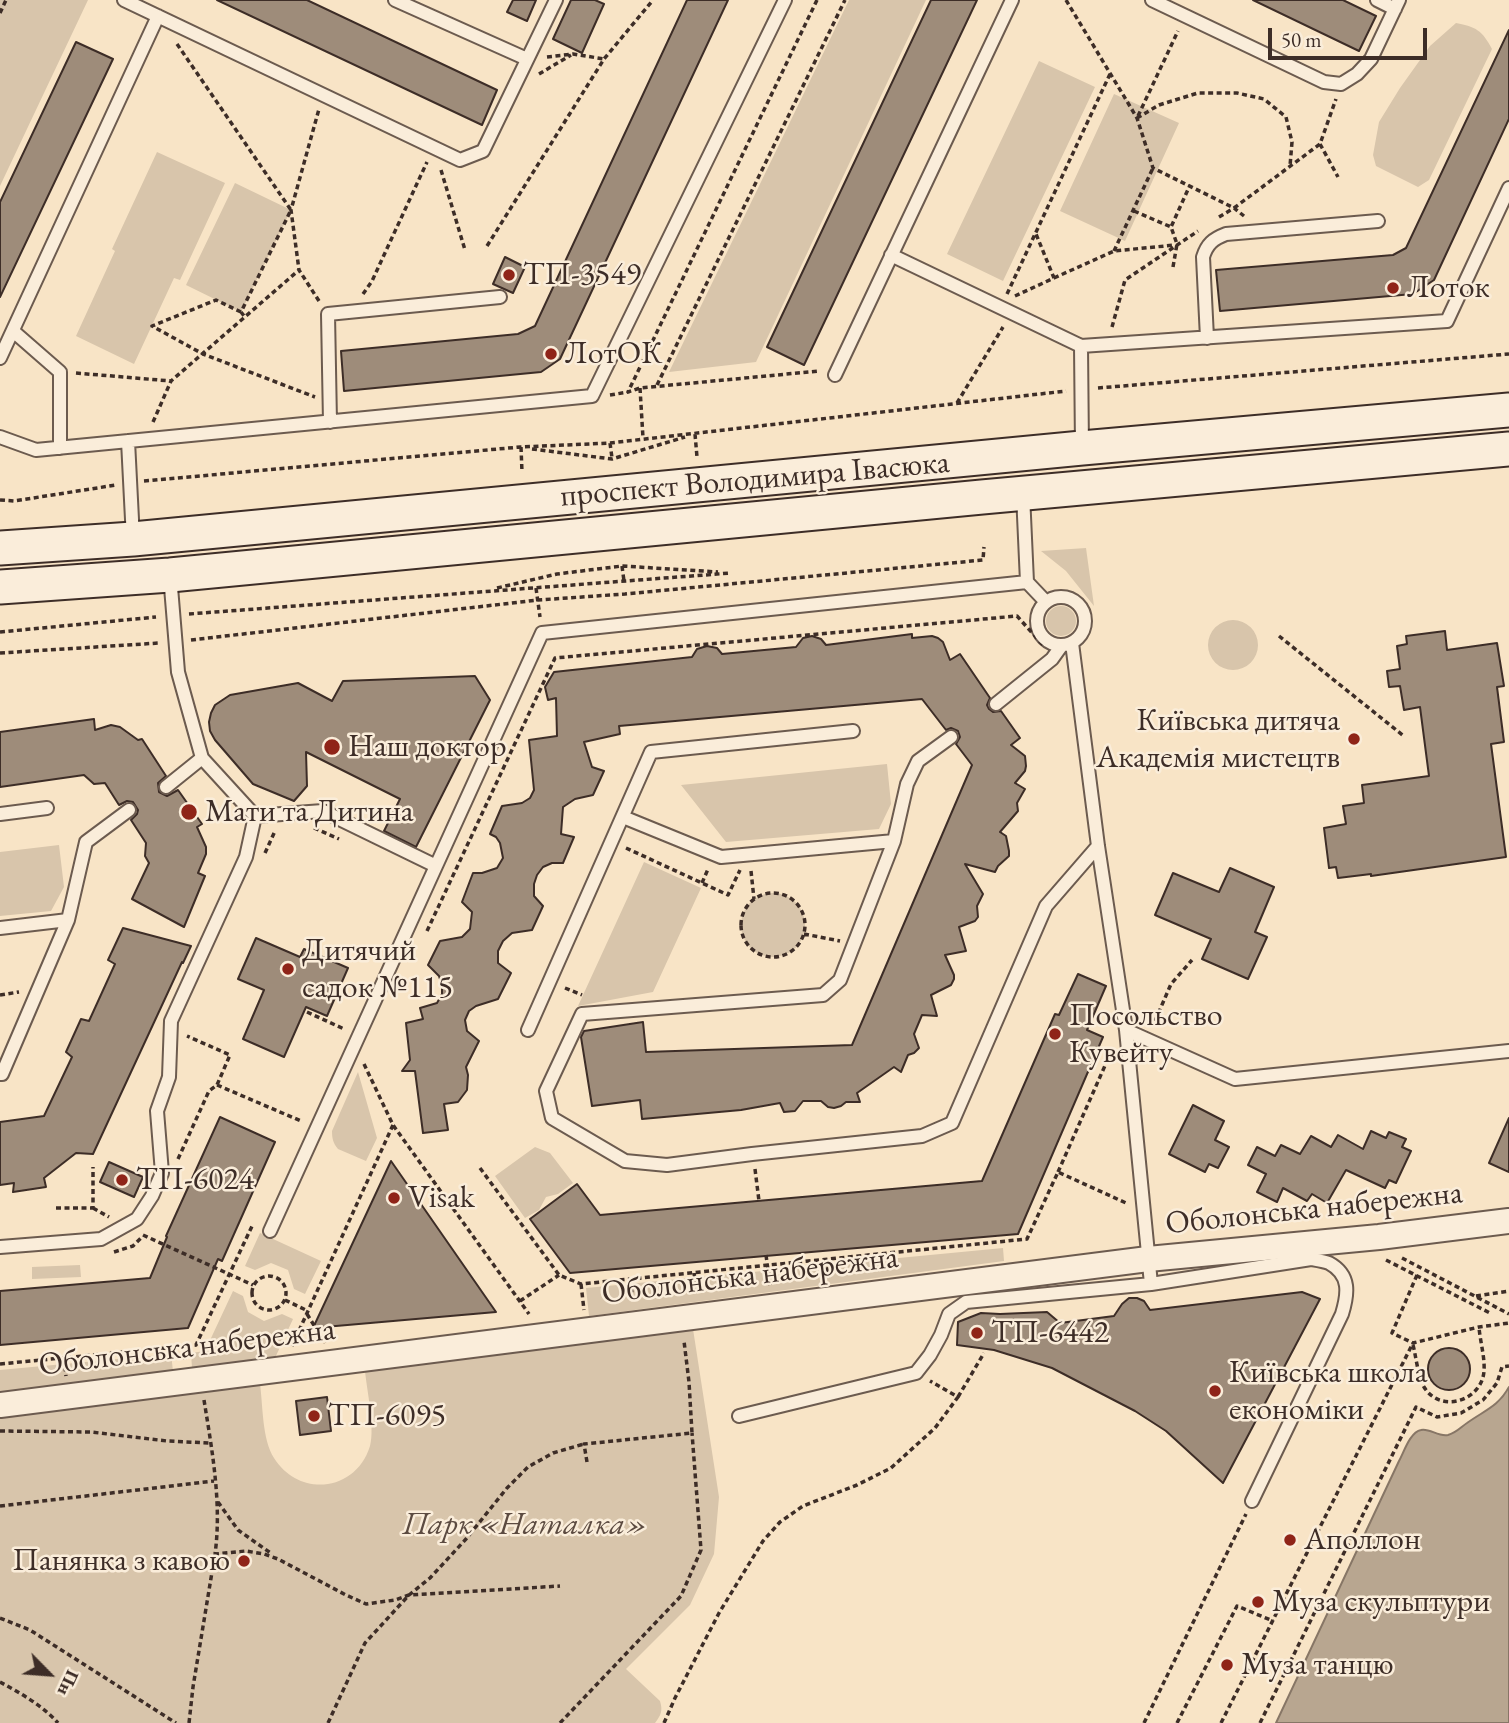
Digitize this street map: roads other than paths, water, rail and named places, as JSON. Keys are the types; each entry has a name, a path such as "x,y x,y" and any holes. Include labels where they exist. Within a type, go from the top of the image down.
{"main road":[{"name":"проспект Володимира Івасюка","path":"0,548 133,539 1509,410"},
{"name":"проспект Володимира Івасюка","path":"0,587 170,575 1509,449"},
{"path":"1022,455 1023,493"}],"street":[{"name":"Оболонська набережна","path":"0,1405 773,1307 1150,1272 1347,1240 1509,1221"}],"lane":[{"path":"124,0 460,160 483,151 556,0"},
{"path":"395,0 527,59"},
{"path":"0,437 36,450 592,396 785,0"},
{"path":"835,374 1012,0"},
{"path":"1152,0 1324,82 1341,84 1357,74 1371,59 1397,4 1377,0"},
{"path":"0,358 158,16"},
{"path":"891,256 1082,346 1447,321 1509,188"},
{"path":"1208,338 1203,257 1206,247 1214,239 1226,234 1378,221"},
{"path":"330,422 328,314 499,297"},
{"path":"13,331 60,372 60,448"},
{"path":"1082,346 1083,448"},
{"path":"128,441 133,539"},
{"path":"1023,493 1027,582 1046,602"},
{"path":"170,575 178,672 202,758 255,816"},
{"path":"270,1231 542,633 1027,582"},
{"path":"996,704 1067,644 1079,638 1083,631 1084,615 1076,602 1069,598 1053,598 1041,607 1038,629 1047,641 1054,645 1067,644"},
{"path":"1067,644 1126,1030 1150,1272"},
{"path":"528,1030 651,752 853,731"},
{"path":"951,737 918,761 907,783 894,841 840,980 823,995 582,1014 546,1091 552,1118 625,1161 667,1165 922,1136 952,1123 1046,906 1098,846"},
{"path":"166,788 202,758"},
{"path":"0,814 47,808"},
{"path":"0,1074 68,920 86,842 129,810"},
{"path":"255,816 323,811 436,866"},
{"path":"0,1247 102,1239 137,1219 152,1196 162,1173 156,1111 169,1077 171,1021 246,857 255,816"},
{"path":"623,817 721,857 894,841"},
{"path":"0,928 68,920"},
{"path":"1126,1030 1235,1079 1509,1051"},
{"path":"739,1416 916,1373 942,1335 949,1314 966,1302 1150,1272 1311,1259 1329,1263 1344,1276 1348,1295 1342,1314 1252,1501"}],"place":[{"name":"ТП-3549","path":"509,275"},
{"name":"Лоток","path":"1393,288"},
{"name":"ЛотОК","path":"551,354"},
{"name":"Київська дитяча Академія мистецтв","path":"1354,739"},
{"name":"Наш доктор","path":"332,747"},
{"name":"Мати та Дитина","path":"189,812"},
{"name":"Дитячий садок №115","path":"288,969"},
{"name":"Посольство Кувейту","path":"1055,1034"},
{"name":"ТП-6024","path":"122,1180"},
{"name":"Visak","path":"394,1198"},
{"name":"ТП-6442","path":"977,1333"},
{"name":"Київська школа економіки","path":"1215,1391"},
{"name":"ТП-6095","path":"314,1416"},
{"name":"Аполлон","path":"1290,1540"},
{"name":"Панянка з кавою","path":"244,1561"},
{"name":"Муза скульптури","path":"1258,1602"},
{"name":"Муза танцю","path":"1227,1665"}],"park label":[{"name":"Парк «Наталка»","path":"525,1525"}]}
